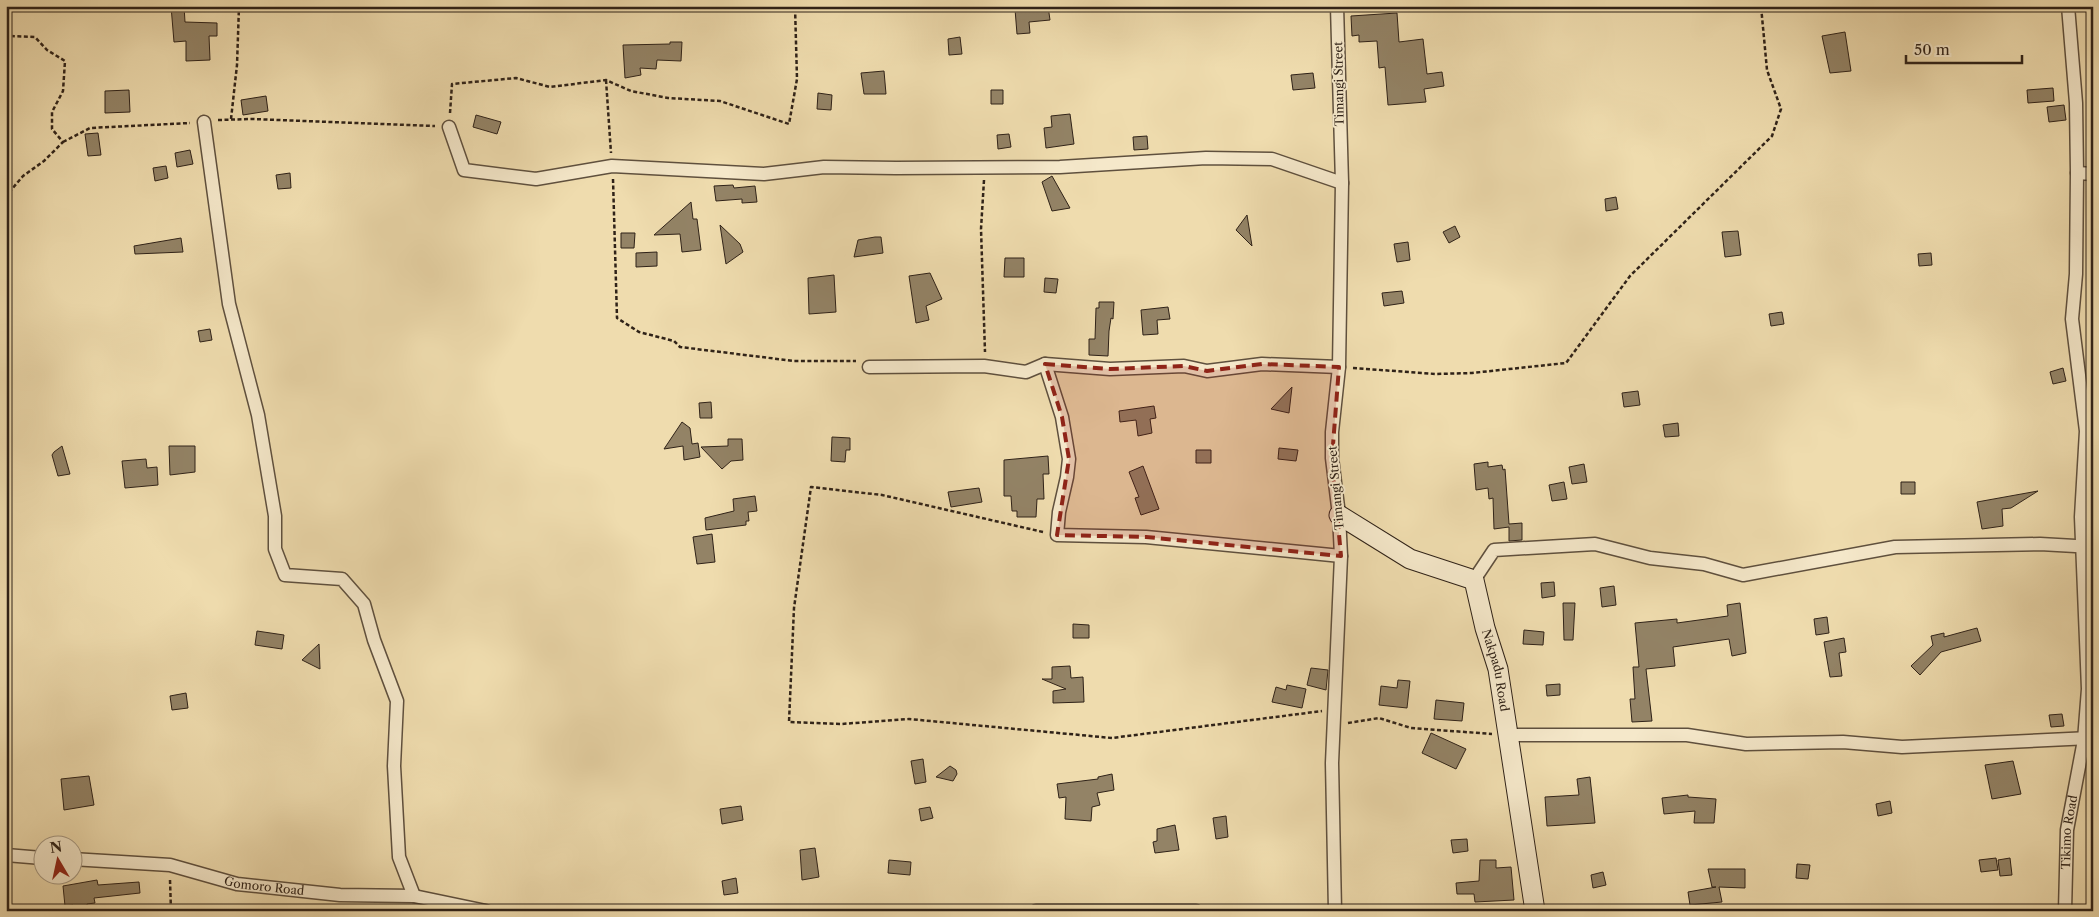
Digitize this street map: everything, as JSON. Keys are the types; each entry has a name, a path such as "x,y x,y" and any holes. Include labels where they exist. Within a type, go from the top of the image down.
{"street":[{"name":"Timangi Street","path":"1334,911 1334,710 1341,556 1339,515 1332,458 1332,432 1339,367 1342,183 1337,6"},
{"name":"Tikimo Road","path":"2065,911 2067,830 2088,739 2086,431 2072,319 2076,274 2077,173 2076,103 2068,6"},
{"path":"204,122 229,304 258,415 275,516 275,549 286,575 342,579 364,604 374,640 397,701 394,766 399,857 414,896"},
{"path":"449,127 464,170 536,179 612,166 764,174 824,167 984,168 1206,158 1272,159 1342,183"},
{"path":"2077,173 2093,174"},
{"path":"869,367 984,366 1026,372 1044,364 1110,368 1184,366 1207,371 1262,364 1339,367"},
{"path":"1044,364 1062,417 1069,459 1059,512 1057,535 1146,537 1341,556"},
{"path":"1339,515 1410,559 1474,580 1494,550 1595,544 1650,558 1704,564 1743,575 1895,547 2040,544 2087,548"},
{"name":"Nakpadu Road","path":"1474,580 1485,628 1498,669 1535,911"},
{"path":"1509,735 1687,735 1746,744 1843,742 1902,747 2088,739"},
{"path":"6,855 32,857"},
{"name":"Gomoro Road","path":"82,860 170,865 237,884 340,895 414,896 486,911"},
{"path":"1036,911 1196,911"}],"path":[{"path":"231,119 237,66 239,6"},
{"path":"6,196 23,176 44,161 63,142 90,128 231,119 449,127 452,84 516,78 550,88 606,80 631,91 668,98 720,101 789,124 797,79 795,6"},
{"path":"1339,367 1436,374 1472,374 1566,363 1630,276 1772,136 1781,109 1767,70 1761,6"},
{"path":"6,32 10,36 35,37 47,50 65,61 63,91 52,112 52,129 63,142"},
{"path":"606,80 612,166 617,318 639,332 674,341 680,347 794,361 857,361 869,367"},
{"path":"984,168 981,228 981,294 985,332 984,366"},
{"path":"1057,535 882,495 811,486 794,608 789,722 841,724 909,719 1112,738 1334,710"},
{"path":"1334,726 1379,718 1411,728 1509,735"},
{"path":"170,865 171,911"}],"highlighted area":[{"path":"1045,364 1110,369 1184,366 1207,371 1262,364 1339,367 1332,458 1341,556 1146,537 1057,535 1069,459 1062,417"}],"building":[{"path":"171,6 184,6 185,22 217,23 217,36 209,36 210,60 186,61 186,41 174,42"},
{"path":"1048,6 1050,20 1029,22 1030,33 1017,34 1015,9"},
{"path":"1397,13 1399,42 1423,39 1427,74 1442,72 1444,86 1424,89 1426,102 1388,105 1385,67 1379,68 1377,41 1359,42 1359,35 1352,36 1351,16"},
{"path":"1845,32 1851,71 1830,73 1822,36"},
{"path":"960,37 962,54 949,55 948,39"},
{"path":"670,42 682,42 681,61 657,60 656,69 640,68 641,75 625,78 623,45 670,44"},
{"path":"884,71 886,94 864,94 861,73"},
{"path":"1313,73 1315,88 1293,90 1291,75"},
{"path":"2053,88 2054,101 2028,103 2027,90"},
{"path":"129,90 130,112 105,113 105,91"},
{"path":"991,90 1003,90 1003,104 991,104"},
{"path":"818,93 832,95 831,110 817,109"},
{"path":"266,96 268,111 243,115 241,100"},
{"path":"2064,105 2066,120 2049,122 2047,107"},
{"path":"1070,114 1074,144 1046,148 1044,128 1052,127 1051,116"},
{"path":"476,115 501,122 497,134 473,127"},
{"path":"98,133 101,155 88,156 85,134"},
{"path":"1009,134 1011,147 998,149 997,135"},
{"path":"1147,136 1148,149 1134,150 1133,137"},
{"path":"190,150 193,164 177,167 175,153"},
{"path":"166,166 168,178 155,181 153,168"},
{"path":"290,173 291,188 278,189 276,175"},
{"path":"1052,176 1070,208 1052,211 1042,182"},
{"path":"733,185 734,188 755,186 757,202 742,203 742,199 716,201 714,186"},
{"path":"1616,197 1618,209 1606,211 1605,199"},
{"path":"691,202 693,219 697,219 701,250 682,252 680,234 654,235"},
{"path":"1247,215 1252,246 1236,230"},
{"path":"720,225 740,244 743,252 726,264"},
{"path":"1455,226 1460,237 1449,243 1443,232"},
{"path":"1738,231 1741,255 1725,257 1722,232"},
{"path":"621,233 635,233 634,248 621,248"},
{"path":"881,237 883,253 854,257 858,240"},
{"path":"181,238 183,252 135,254 134,246"},
{"path":"1408,242 1410,260 1397,262 1394,244"},
{"path":"657,252 657,266 636,267 636,253"},
{"path":"1931,253 1932,265 1919,266 1918,254"},
{"path":"1005,258 1024,258 1024,277 1004,277"},
{"path":"930,273 942,299 926,306 929,320 916,323 909,276"},
{"path":"834,275 836,312 809,314 808,278"},
{"path":"1045,278 1058,279 1056,293 1044,292"},
{"path":"1402,291 1404,303 1384,306 1382,293"},
{"path":"1099,302 1114,302 1113,319 1111,318 1109,331 1108,356 1089,355 1089,339 1095,339 1096,308 1099,308"},
{"path":"1168,307 1170,319 1157,320 1158,334 1143,335 1141,310"},
{"path":"1782,312 1784,324 1771,326 1769,314"},
{"path":"210,329 212,340 200,342 198,331"},
{"path":"2063,368 2066,381 2053,384 2050,372"},
{"path":"1292,387 1289,413 1271,409"},
{"path":"1638,391 1640,405 1624,407 1622,393"},
{"path":"711,402 712,418 700,418 699,403"},
{"path":"1154,406 1156,418 1150,419 1152,433 1138,436 1136,420 1120,422 1119,411"},
{"path":"682,422 690,428 692,444 698,443 700,457 684,460 683,446 664,449"},
{"path":"1678,423 1679,436 1665,437 1663,425"},
{"path":"832,437 850,438 850,450 846,450 845,462 831,461"},
{"path":"728,439 742,439 743,460 731,461 722,469 701,447 728,446"},
{"path":"62,446 70,474 58,476 52,455"},
{"path":"169,446 195,446 195,472 170,475"},
{"path":"1279,448 1298,450 1296,461 1278,459"},
{"path":"1196,450 1211,450 1211,463 1196,463"},
{"path":"1048,456 1049,474 1043,474 1044,499 1037,499 1036,517 1017,517 1017,511 1012,511 1011,496 1004,496 1004,460"},
{"path":"146,459 147,468 157,467 158,485 125,488 122,461"},
{"path":"1488,462 1488,467 1502,465 1503,470 1505,469 1509,524 1522,523 1522,540 1509,541 1509,527 1494,529 1493,498 1489,499 1488,488 1476,490 1474,464"},
{"path":"1584,464 1587,482 1572,484 1569,467"},
{"path":"1143,466 1159,509 1141,515 1135,498 1139,497 1129,472"},
{"path":"1564,482 1567,499 1552,501 1549,485"},
{"path":"1901,482 1915,482 1915,494 1901,494"},
{"path":"979,488 982,502 951,507 948,492"},
{"path":"2038,491 2011,508 2002,509 2003,526 1982,529 1977,502"},
{"path":"755,496 757,511 748,512 749,521 746,521 746,525 706,530 705,518 734,511 733,499"},
{"path":"712,534 715,562 697,564 693,537"},
{"path":"1554,582 1555,596 1542,598 1541,583"},
{"path":"1614,586 1616,605 1602,607 1600,588"},
{"path":"1563,603 1575,603 1573,640 1564,640"},
{"path":"1740,603 1746,653 1732,656 1729,639 1673,647 1675,666 1646,669 1652,721 1632,722 1630,699 1635,699 1633,667 1639,667 1635,623 1677,619 1677,623 1728,616 1727,605"},
{"path":"1827,617 1829,633 1816,635 1814,619"},
{"path":"1073,624 1089,625 1089,638 1073,638"},
{"path":"1977,628 1981,641 1941,652 1920,675 1911,666 1933,645 1931,636 1944,633 1944,637"},
{"path":"1524,630 1544,632 1543,645 1523,644"},
{"path":"257,631 284,635 282,649 255,645"},
{"path":"1844,638 1846,652 1839,653 1842,676 1830,677 1824,642"},
{"path":"319,644 320,669 302,660"},
{"path":"1070,666 1071,678 1083,677 1084,702 1053,703 1053,691 1066,689 1042,679 1052,679 1052,667"},
{"path":"1311,668 1328,670 1326,690 1307,685"},
{"path":"1398,680 1410,681 1407,708 1379,705 1381,686 1397,688"},
{"path":"1560,684 1560,695 1547,696 1546,685"},
{"path":"1287,685 1306,689 1302,708 1272,702 1276,687 1286,690"},
{"path":"186,693 188,708 172,710 170,696"},
{"path":"1436,700 1464,703 1462,721 1434,719"},
{"path":"2062,714 2064,726 2051,727 2049,715"},
{"path":"1431,733 1466,749 1456,769 1422,753"},
{"path":"923,759 926,782 915,784 911,761"},
{"path":"2013,761 2021,794 1992,799 1985,765"},
{"path":"950,766 956,770 957,774 953,781 936,777"},
{"path":"1112,774 1114,790 1097,793 1100,805 1092,807 1091,821 1065,819 1066,797 1059,798 1057,784 1098,779 1098,777"},
{"path":"89,776 94,805 64,810 61,779"},
{"path":"1590,777 1595,823 1547,826 1545,797 1579,795 1577,779"},
{"path":"1688,795 1688,797 1716,799 1714,823 1694,823 1695,811 1664,814 1662,798"},
{"path":"1890,801 1892,813 1878,816 1876,804"},
{"path":"741,806 743,820 722,824 720,809"},
{"path":"930,807 933,818 921,821 919,809"},
{"path":"1226,816 1228,837 1216,839 1213,818"},
{"path":"1175,825 1179,850 1155,853 1153,842 1157,841 1157,829"},
{"path":"1467,839 1468,851 1453,853 1451,840"},
{"path":"815,848 819,877 802,880 800,850"},
{"path":"1996,858 1998,870 1981,872 1979,860"},
{"path":"2010,858 2012,875 2000,876 1998,860"},
{"path":"889,860 911,862 910,875 888,873"},
{"path":"1480,860 1496,860 1496,868 1511,867 1514,900 1475,902 1474,894 1457,894 1456,883 1479,881"},
{"path":"1797,864 1810,865 1808,879 1796,878"},
{"path":"1708,869 1745,869 1745,888 1719,887 1722,902 1690,905 1688,892 1716,887 1712,887"},
{"path":"1603,872 1606,885 1593,888 1591,875"},
{"path":"736,878 738,893 724,895 722,881"},
{"path":"97,880 98,885 139,882 140,893 94,898 95,903 87,904 88,911 74,911 73,905 65,906 63,886"}]}
